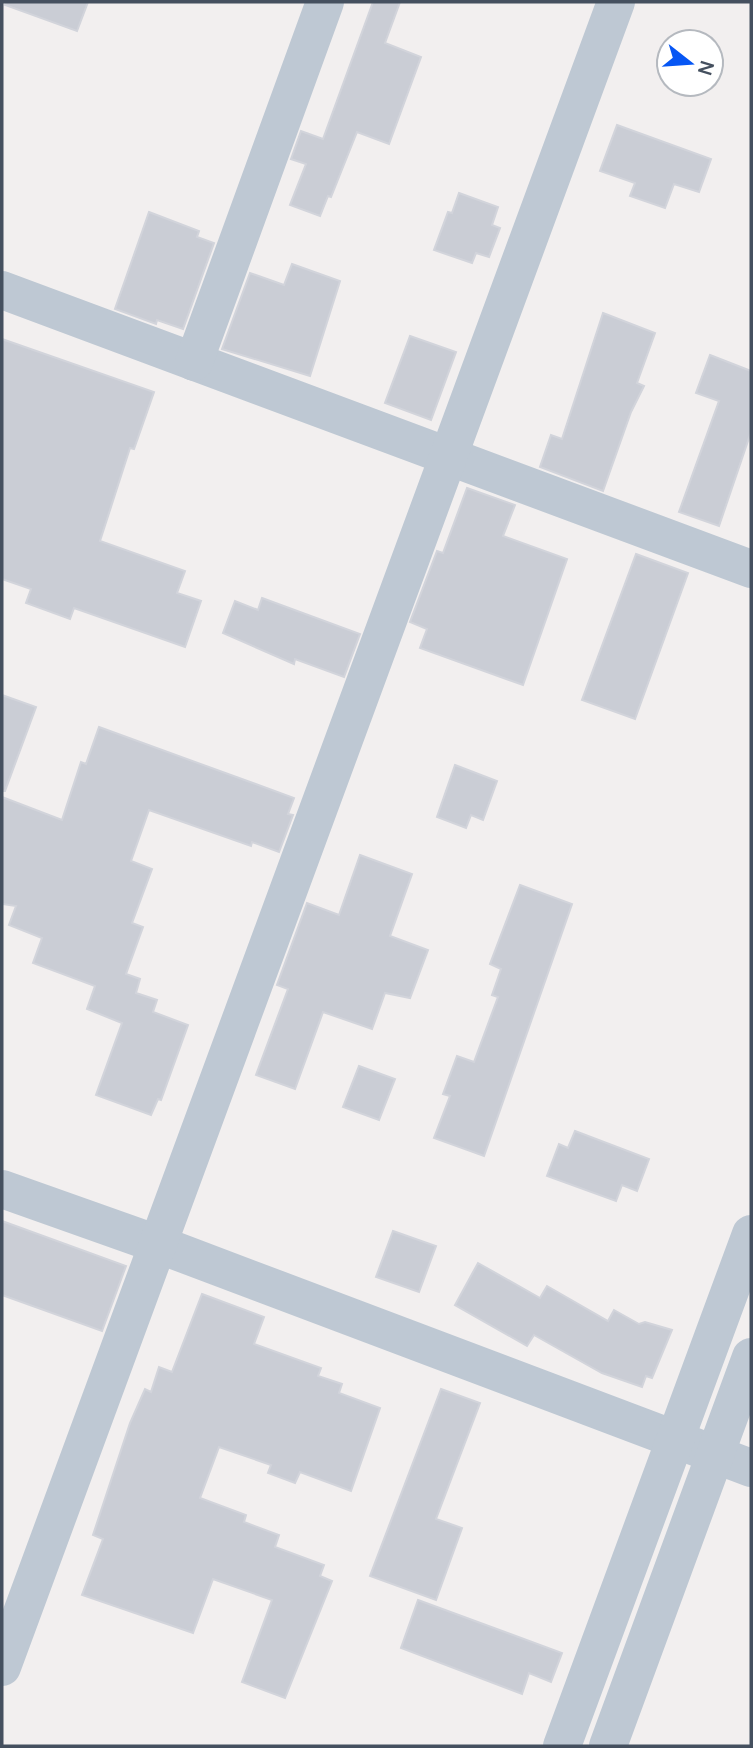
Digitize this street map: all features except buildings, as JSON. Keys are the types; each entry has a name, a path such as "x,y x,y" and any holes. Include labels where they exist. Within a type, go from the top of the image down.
{"street":[{"path":"194,362 325,2"},
{"path":"2,1667 160,1245 447,456 616,2"},
{"path":"2,290 751,569"},
{"path":"2,1189 160,1245 751,1468"},
{"path":"562,1746 751,1234"},
{"path":"608,1746 751,1357"}]}
